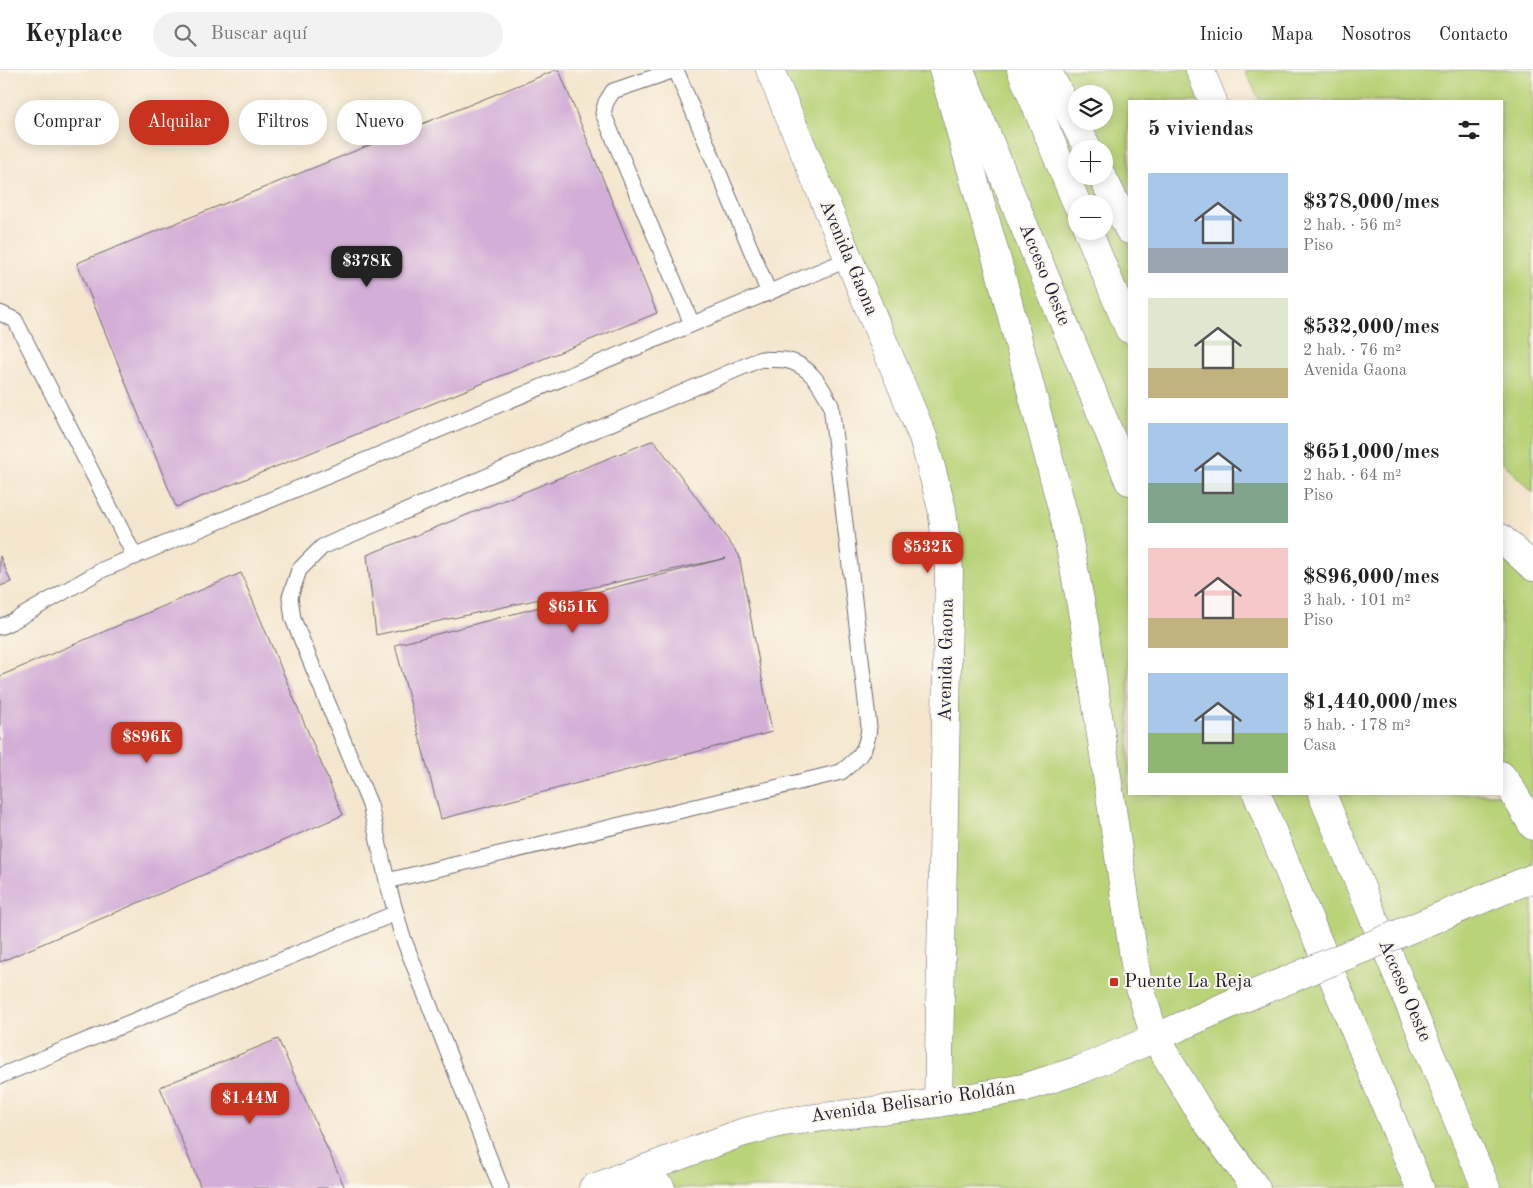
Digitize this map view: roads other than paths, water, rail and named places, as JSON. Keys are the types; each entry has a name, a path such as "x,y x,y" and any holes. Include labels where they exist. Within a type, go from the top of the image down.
{"main road":[{"name":"Avenida Gaona","path":"770,70 923,437 942,509 949,570 938,1103"},
{"path":"943,70 1000,271 1066,520 1085,627 1137,978 1155,1038 1203,1117 1256,1188"},
{"name":"Acceso Oeste","path":"960,70 1128,479"},
{"path":"1021,70 1073,195"},
{"path":"1047,70 1083,140"},
{"path":"1200,70 1213,100"},
{"path":"1106,185 1128,228"},
{"path":"1092,240 1128,327"},
{"path":"1503,540 1533,567"},
{"path":"1503,778 1533,826"},
{"path":"1258,795 1420,1188"},
{"name":"Acceso Oeste","path":"1322,795 1486,1188"},
{"name":"Avenida Belisario Roldán","path":"593,1188 742,1133 783,1122 938,1103 1023,1088 1082,1069 1237,1001 1533,878"},
{"path":"618,1178 661,1188"}],"lane":[{"path":"692,324 604,114 606,102 613,91 676,70 769,293"},
{"path":"0,626 13,621 102,570 849,259"},
{"path":"0,314 15,320 135,557"},
{"path":"387,881 841,772 856,761 868,743 869,728 830,404 819,383 804,368 786,360 762,360 322,547 299,570 290,597 293,619 370,805 387,881 402,935 501,1188"},
{"path":"0,1076 396,913"}],"place":[{"name":"Puente La Reja","path":"1114,982"}]}
